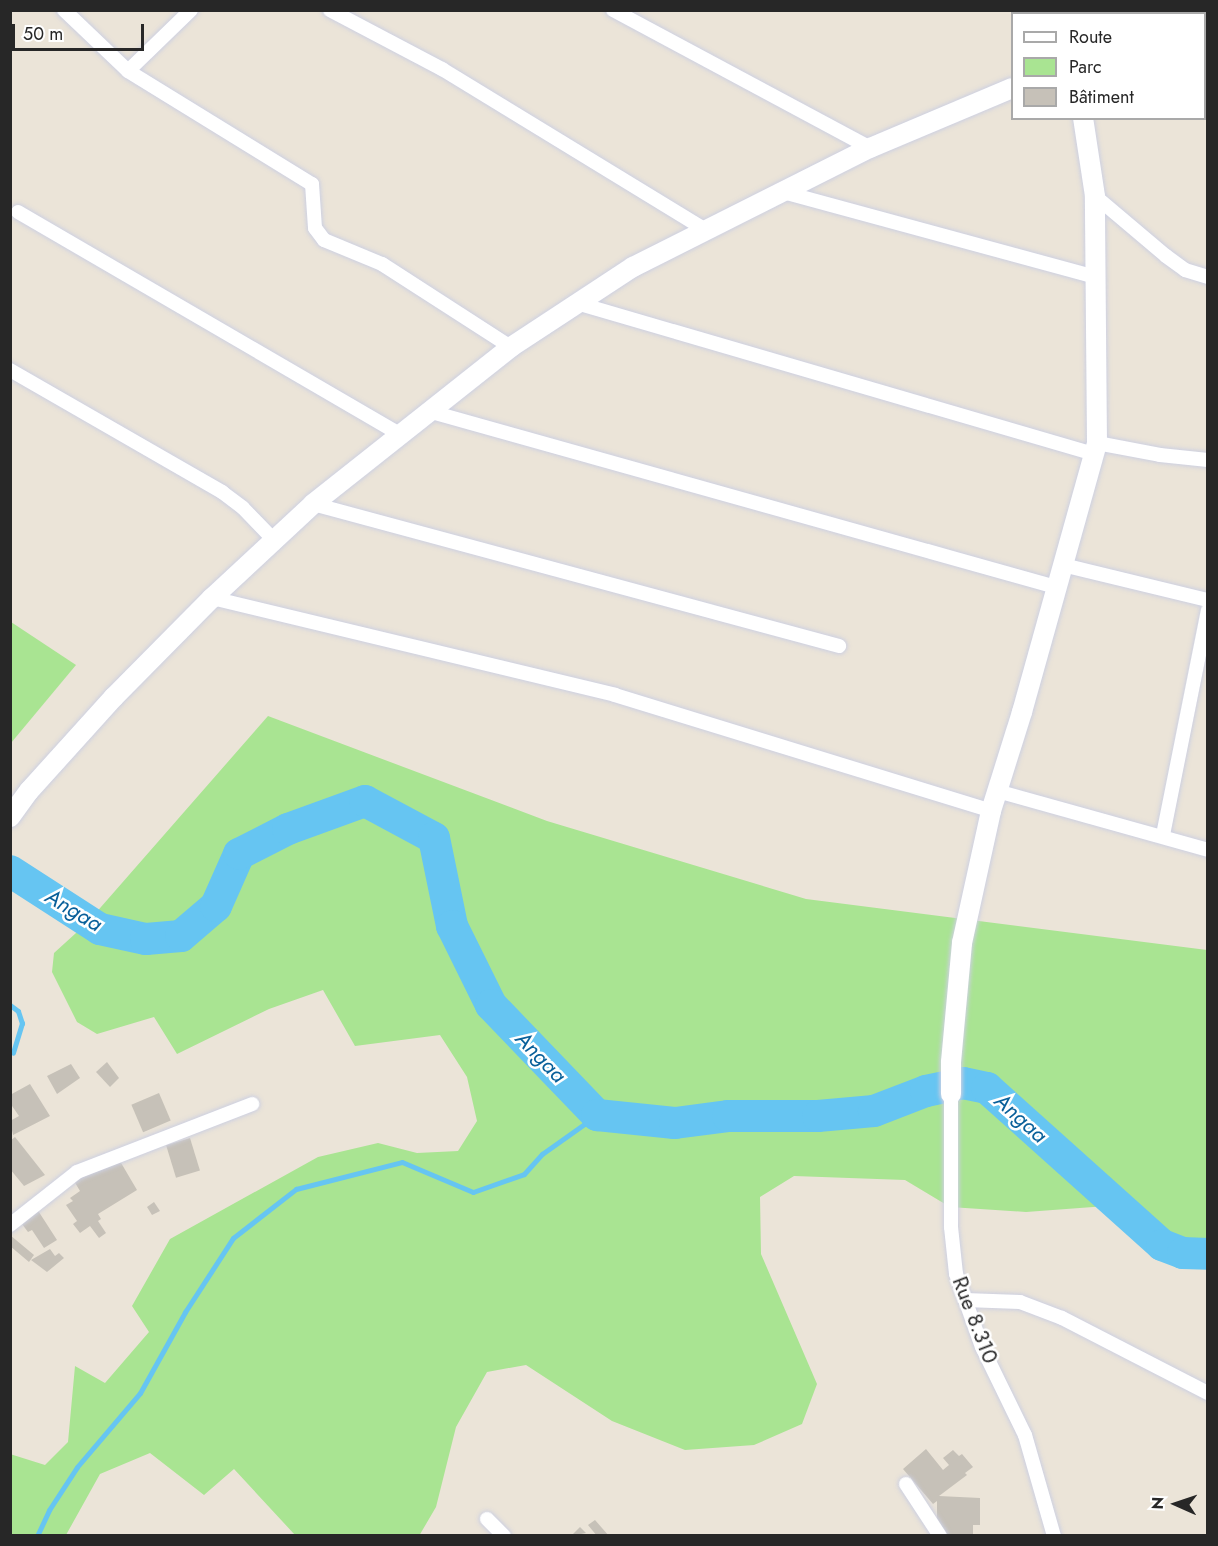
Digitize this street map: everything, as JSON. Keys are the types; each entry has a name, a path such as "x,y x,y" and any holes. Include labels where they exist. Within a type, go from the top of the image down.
{"street":[{"path":"64,10 128,71 312,184 315,228 324,240 382,264 511,347"},
{"path":"128,71 191,10"},
{"path":"330,10 442,69 707,231"},
{"path":"613,10 870,148"},
{"path":"10,818 29,791 114,697 212,598 313,504 511,347 580,304 633,267 870,148 1011,88"},
{"path":"951,1094 951,1062 962,943 991,811 1095,448 1095,196 1083,120"},
{"path":"783,192 1095,277"},
{"path":"1095,196 1185,270 1208,277"},
{"path":"18,212 400,434"},
{"path":"580,304 1095,448 1208,460"},
{"path":"10,370 222,492 243,508 274,540"},
{"path":"428,411 1056,587"},
{"path":"313,504 839,646"},
{"path":"1063,565 1208,600"},
{"path":"212,598 615,695 991,811"},
{"path":"1163,835 1208,610"},
{"path":"998,791 1163,835 1208,850"},
{"name":"Rue 8.310","path":"951,1094 951,1227 956,1274 982,1347 1025,1435 1054,1536"},
{"path":"10,1225 77,1172 252,1104"},
{"path":"965,1300 1020,1302 1062,1318 1208,1393"},
{"path":"906,1484 940,1536"},
{"path":"488,1519 504,1536"}],"green space":[{"path":"11,622 76,665 11,743"},
{"path":"268,716 547,821 806,899 1207,950 1207,1254 1183,1253 1162,1245 1133,1221 1120,1205 1026,1212 950,1207 905,1180 794,1176 760,1197 761,1254 817,1384 802,1424 754,1445 685,1450 612,1421 526,1365 487,1372 456,1427 436,1507 419,1536 295,1535 234,1469 204,1495 150,1453 100,1474 66,1535 11,1535 10,1454 45,1465 68,1442 75,1366 105,1383 149,1332 132,1306 170,1239 318,1157 378,1143 417,1153 458,1151 477,1121 467,1077 440,1035 355,1046 323,990 269,1009 177,1054 154,1017 97,1034 77,1022 52,972 54,953 87,923"}],"building":[{"path":"1089,10 1125,10 1125,12 1089,12"},
{"path":"107,1062 119,1078 110,1087 96,1072"},
{"path":"71,1064 80,1078 57,1094 47,1076"},
{"path":"30,1084 50,1116 13,1135 10,1121 19,1116 10,1103 10,1095"},
{"path":"159,1093 171,1121 143,1132 131,1105"},
{"path":"15,1137 45,1175 24,1186 10,1169 10,1141"},
{"path":"190,1138 200,1171 176,1178 166,1145"},
{"path":"117,1156 137,1190 98,1214 101,1219 98,1221 106,1233 99,1238 90,1226 80,1233 73,1224 77,1221 66,1205 73,1201 70,1198 80,1191 74,1181"},
{"path":"154,1202 160,1211 152,1215 147,1207"},
{"path":"37,1209 57,1240 44,1248 32,1230 28,1232 22,1224 26,1221 24,1218"},
{"path":"10,1235 34,1255 29,1262 10,1246"},
{"path":"50,1249 55,1256 59,1253 64,1258 47,1272 31,1260"},
{"path":"926,1449 943,1470 949,1465 943,1458 953,1450 959,1456 962,1454 973,1467 965,1473 967,1475 939,1496 980,1498 980,1525 973,1525 973,1536 937,1535 937,1501 933,1504 903,1469"},
{"path":"595,1520 609,1536 597,1536 588,1525"},
{"path":"580,1527 586,1533 571,1536"}],"waterway":[{"name":"Angaa","path":"10,871 100,929 146,939 181,936 216,906 239,854 288,829 365,801 434,838 452,926 491,1005 597,1115 675,1123 728,1116 818,1116 874,1111 926,1091 963,1083 987,1088 1162,1245 1183,1253 1208,1254"},
{"path":"10,1005 18,1011 22,1023 13,1053"},
{"path":"37,1536 49,1510 77,1467 140,1393 185,1312 233,1238 296,1189 402,1162 473,1192 524,1174 542,1154 597,1115"}]}
